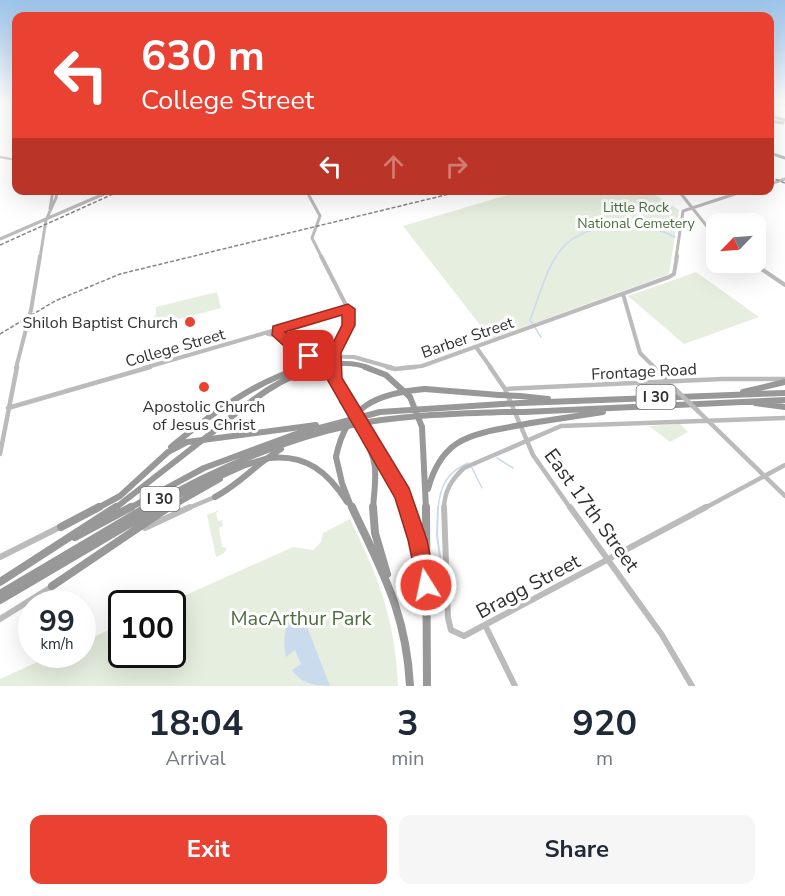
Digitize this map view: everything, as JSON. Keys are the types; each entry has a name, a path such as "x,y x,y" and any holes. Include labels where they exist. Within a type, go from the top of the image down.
{"highway":[{"path":"348,309 350,317 348,325 337,345 333,362 337,386 366,436 394,477 409,509 418,540 426,585"},
{"path":"339,312 350,317"},
{"path":"75,537 130,499 277,383 311,367 336,363 361,365 391,379 410,397 422,427 426,499 427,686"},
{"path":"142,477 175,444 252,390 279,374 306,366 311,367"},
{"path":"733,395 785,381"},
{"path":"393,594 340,478 336,457 345,424 359,409 395,392 425,389 499,395 521,400"},
{"name":"I 30","path":"0,594 171,493 261,452 380,412 502,404 521,400 580,401 785,393"},
{"name":"I 30","path":"0,582 165,487 223,459 271,442 334,426 433,415 785,400"},
{"path":"739,402 785,407"},
{"path":"426,499 431,474 445,452 464,437 531,423 635,407"},
{"path":"61,527 111,502 175,447 193,440 334,426"},
{"path":"215,497 234,487 272,453 334,426"},
{"path":"366,436 375,460 378,482 373,521 405,640 410,686"},
{"path":"0,600 179,495 245,465 269,458 291,456 313,464 335,484 359,520"},
{"path":"52,586 164,510 245,465"}],"main road":[{"path":"0,454 54,195"},
{"path":"0,239 101,195"},
{"path":"309,195 320,216 312,238 348,309"},
{"path":"682,195 706,225"},
{"path":"691,207 731,195"},
{"name":"Barber Street","path":"278,332 300,352 309,356 354,357 399,369 422,366 673,275 681,216 684,209 691,207"},
{"path":"45,231 50,220 62,213"},
{"path":"32,226 42,224 45,231"},
{"path":"766,272 785,285"},
{"path":"623,294 637,348 668,382 785,496"},
{"name":"College Street","path":"8,408 264,334 278,332 283,328 348,309"},
{"path":"283,328 282,333 286,338"},
{"name":"East 17th Street","path":"476,347 505,389 525,441 662,635 692,686"},
{"name":"Frontage Road","path":"505,389 668,382 785,381"},
{"path":"525,441 561,426 785,418"},
{"name":"Bragg Street","path":"525,441 464,468 452,479 447,489 444,507 449,626 455,634 464,636 785,465"},
{"path":"0,619 158,520 215,497"},
{"path":"0,557 61,527"},
{"path":"485,625 515,686"}],"green space":[{"name":"Little Rock National Cemetery","path":"508,195 655,195 679,210 669,274 491,339 403,226"},
{"path":"696,272 759,317 684,344 628,296"},
{"path":"217,292 221,308 152,326 149,320 156,315 156,307"},
{"path":"680,424 688,432 670,442 649,426"},
{"path":"220,510 216,513 218,521 222,520 223,526 219,528 222,547 227,548 224,553 216,557 207,515"},
{"name":"MacArthur Park","path":"350,519 384,600 393,640 398,686 0,686 0,679 24,668 96,668 96,636 108,630 108,668 186,668 186,595 293,547 313,550 321,542 323,533"}],"water":[{"path":"301,611 330,686 308,683 295,674 292,670 301,664 295,650 286,657 286,630 291,618"}],"waterway":[{"path":"541,337 530,320 550,267 568,242 581,234 599,229 621,227 655,229 675,237"},
{"path":"497,458 513,468"},
{"path":"438,509 446,481 450,475 468,463"},
{"path":"472,468 482,488"},
{"path":"438,507 437,535 441,564"}],"railway":[{"path":"774,179 785,183"},
{"path":"0,245 111,195"},
{"path":"0,334 55,301 120,274 445,195"}],"place":[{"name":"Shiloh Baptist Church","path":"190,322"},
{"name":"Apostolic Church of Jesus Christ","path":"204,387"}],"route":[{"path":"309,356 300,352 286,338 279,335 277,330 348,309 350,319 334,353 334,379 394,477 409,509 418,540 426,585"}]}
